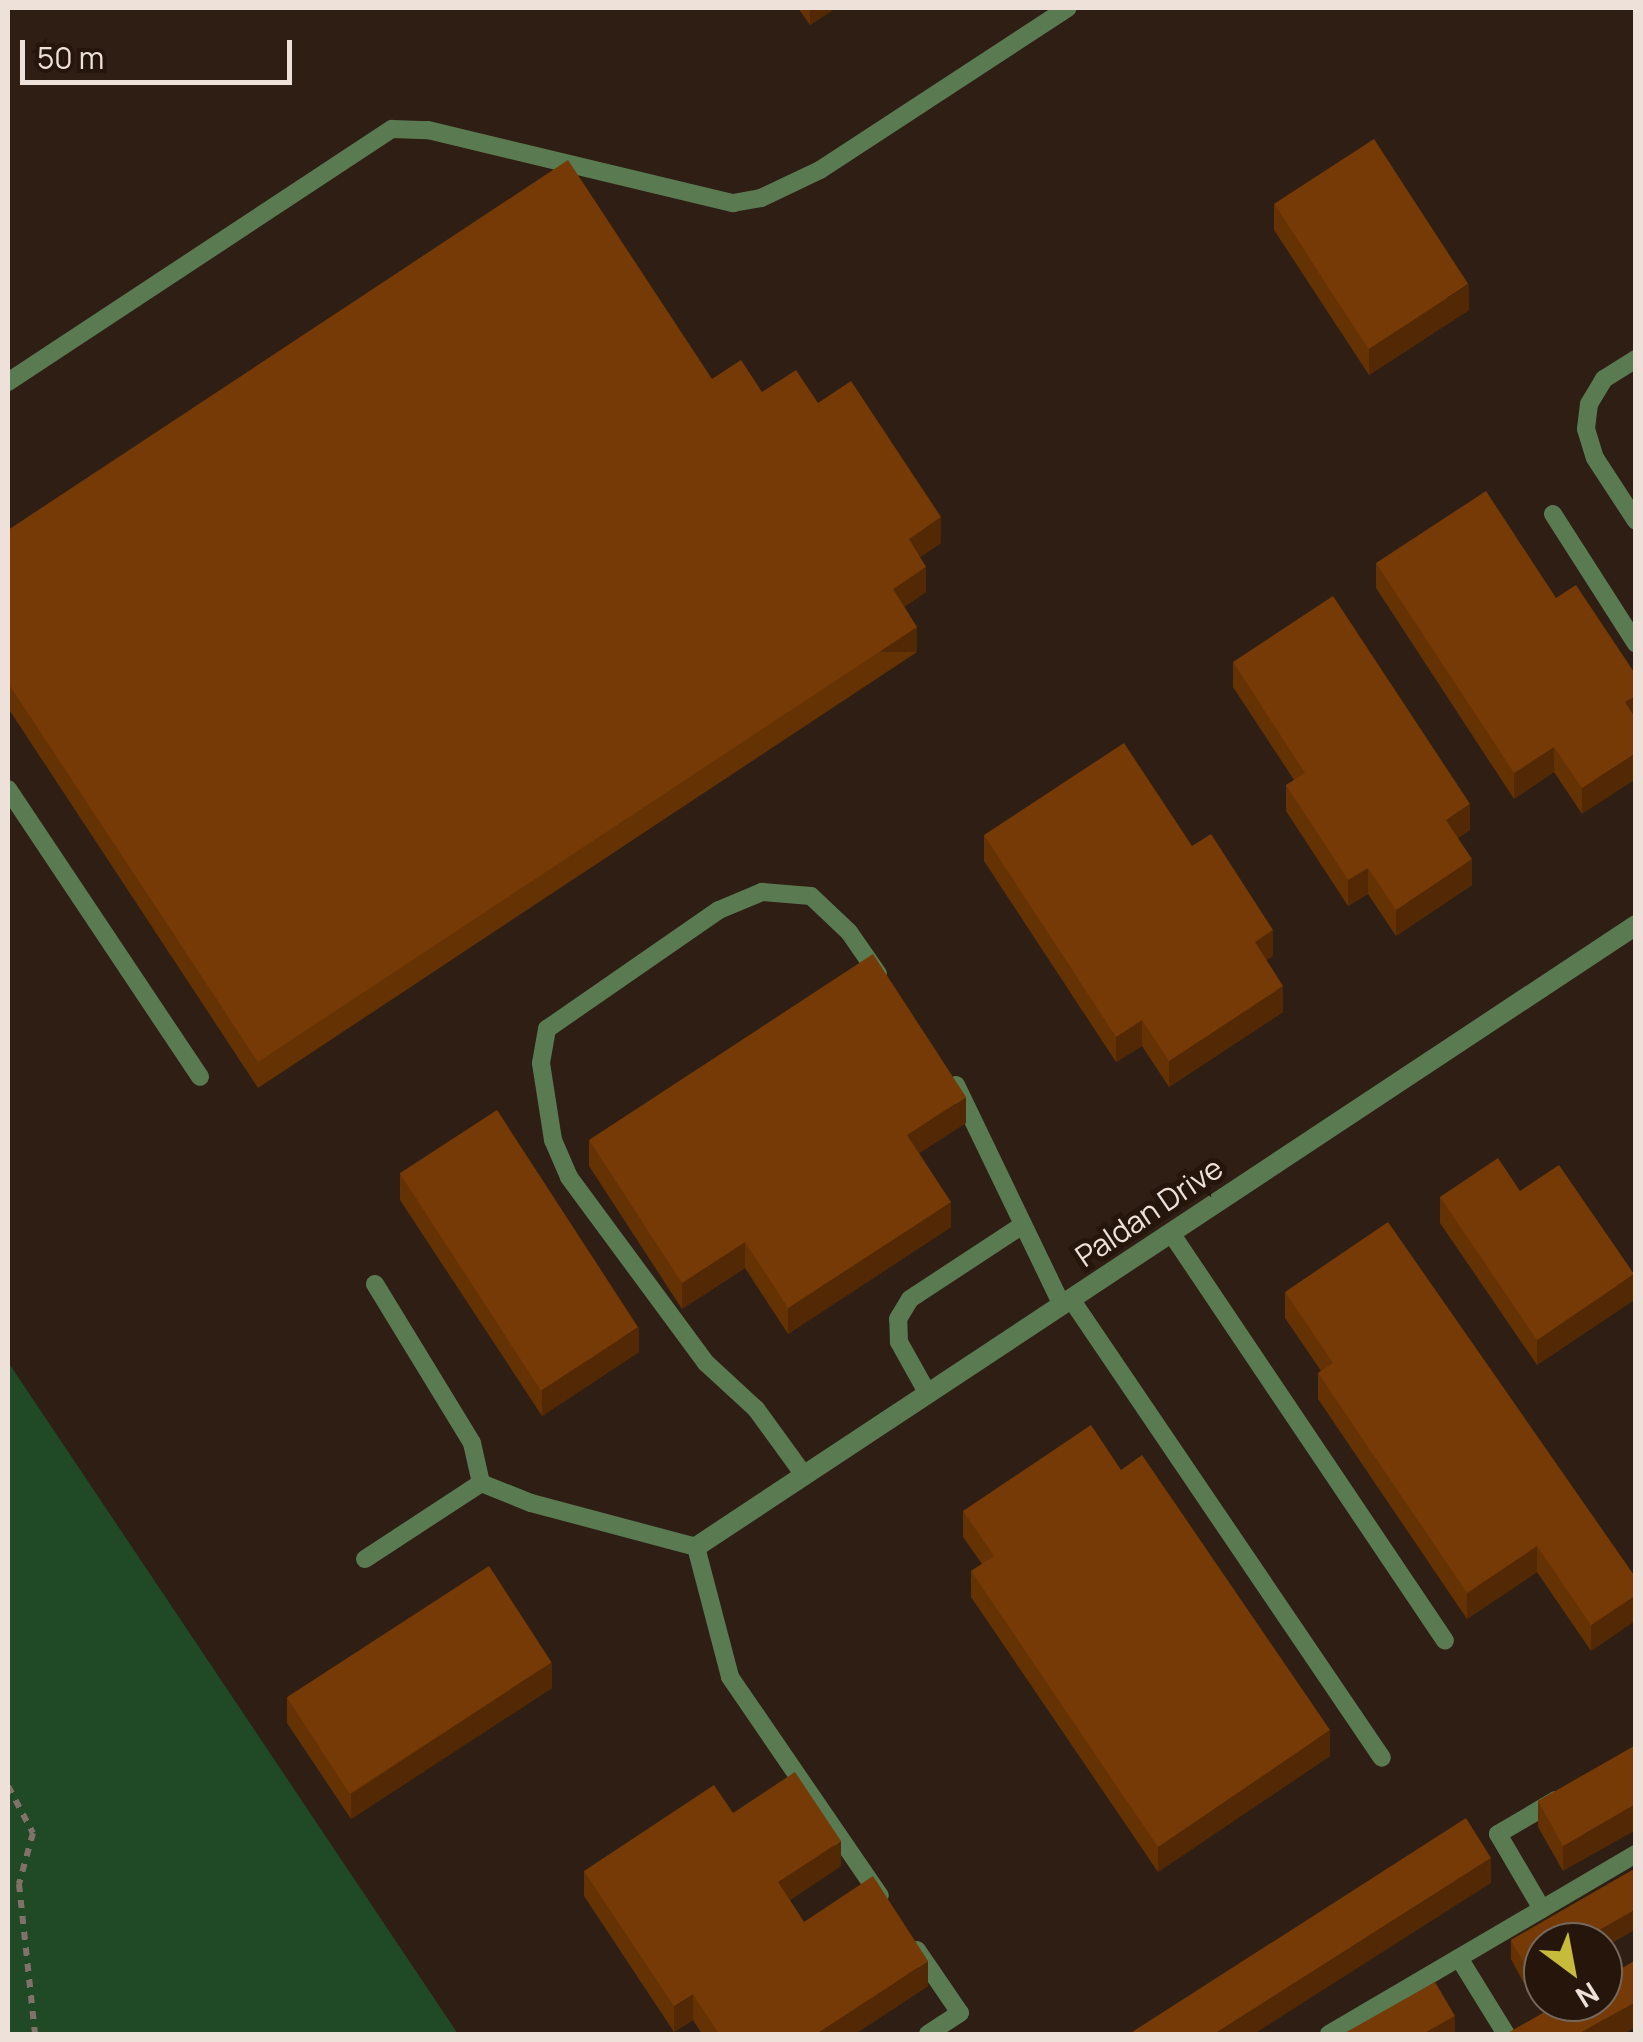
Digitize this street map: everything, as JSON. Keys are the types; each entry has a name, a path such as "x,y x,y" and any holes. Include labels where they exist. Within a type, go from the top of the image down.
{"street":[{"name":"Paldan Drive","path":"696,1547 1636,925"}],"lane":[{"path":"8,382 392,129 428,130 733,203 760,198 820,170 1068,8"},
{"path":"1636,358 1604,379 1588,404 1586,428 1595,458 1636,521"},
{"path":"1553,514 1636,644"},
{"path":"8,789 200,1077"},
{"path":"804,1475 756,1408 706,1363 569,1177 553,1140 544,1082 547,1028 719,910 762,892 810,896 849,932 891,993"},
{"path":"944,1069 965,1099 1021,1226 1066,1302 1382,1758"},
{"path":"928,1394 899,1342 898,1318 910,1299 1021,1226"},
{"path":"1171,1233 1445,1640"},
{"path":"374,1284 472,1442 481,1483"},
{"path":"481,1483 531,1503 696,1547 730,1677 960,2014 928,2034"},
{"path":"365,1560 481,1483"},
{"path":"1542,1909 1498,1834 1567,1794"},
{"path":"1329,2034 1636,1854"},
{"path":"1459,1958 1506,2034"}],"path":[{"path":"8,1786 33,1833 19,1884 24,1962 35,2034"}],"green space":[{"path":"8,1362 458,2034 8,2034"}],"building":[{"path":"1374,139 1468,284 1368,349 1274,204"},
{"path":"568,160 712,379 741,360 762,392 796,370 818,403 851,381 941,517 909,539 926,567 893,589 917,627 258,1062 8,683 8,530"},
{"path":"1486,491 1556,598 1576,585 1636,675 1636,696 1625,702 1636,719 1636,753 1582,788 1554,747 1514,773 1376,563"},
{"path":"1333,596 1470,804 1446,820 1472,859 1396,910 1368,868 1348,880 1286,785 1305,773 1233,662"},
{"path":"1124,743 1192,846 1211,834 1273,930 1255,942 1283,986 1169,1061 1142,1020 1116,1037 984,835"},
{"path":"873,954 966,1097 907,1135 951,1202 788,1308 745,1242 682,1283 589,1140"},
{"path":"497,1110 638,1327 541,1390 400,1173"},
{"path":"1498,1158 1520,1191 1559,1165 1634,1274 1537,1340 1440,1197"},
{"path":"1388,1222 1636,1578 1636,1595 1591,1625 1537,1546 1467,1593 1318,1373 1333,1363 1285,1292"},
{"path":"1091,1425 1121,1470 1142,1455 1330,1730 1158,1847 971,1571 994,1556 963,1511"},
{"path":"489,1566 552,1662 350,1794 287,1697"},
{"path":"1636,1745 1636,1804 1563,1846 1538,1801"},
{"path":"795,1772 841,1841 778,1882 804,1922 873,1876 928,1961 816,2034 719,2034 693,1994 674,2006 584,1871 714,1785 733,1813"},
{"path":"1466,1818 1491,1858 1214,2034 1129,2034"},
{"path":"1636,1868 1636,1909 1613,1922 1542,1922"},
{"path":"1523,1933 1523,1962 1511,1940"},
{"path":"1636,1960 1636,2002 1623,2009 1623,1967"},
{"path":"1435,1982 1455,2016 1423,2034 1343,2034"},
{"path":"1527,2022 1600,2022 1578,2034 1506,2034"}]}
